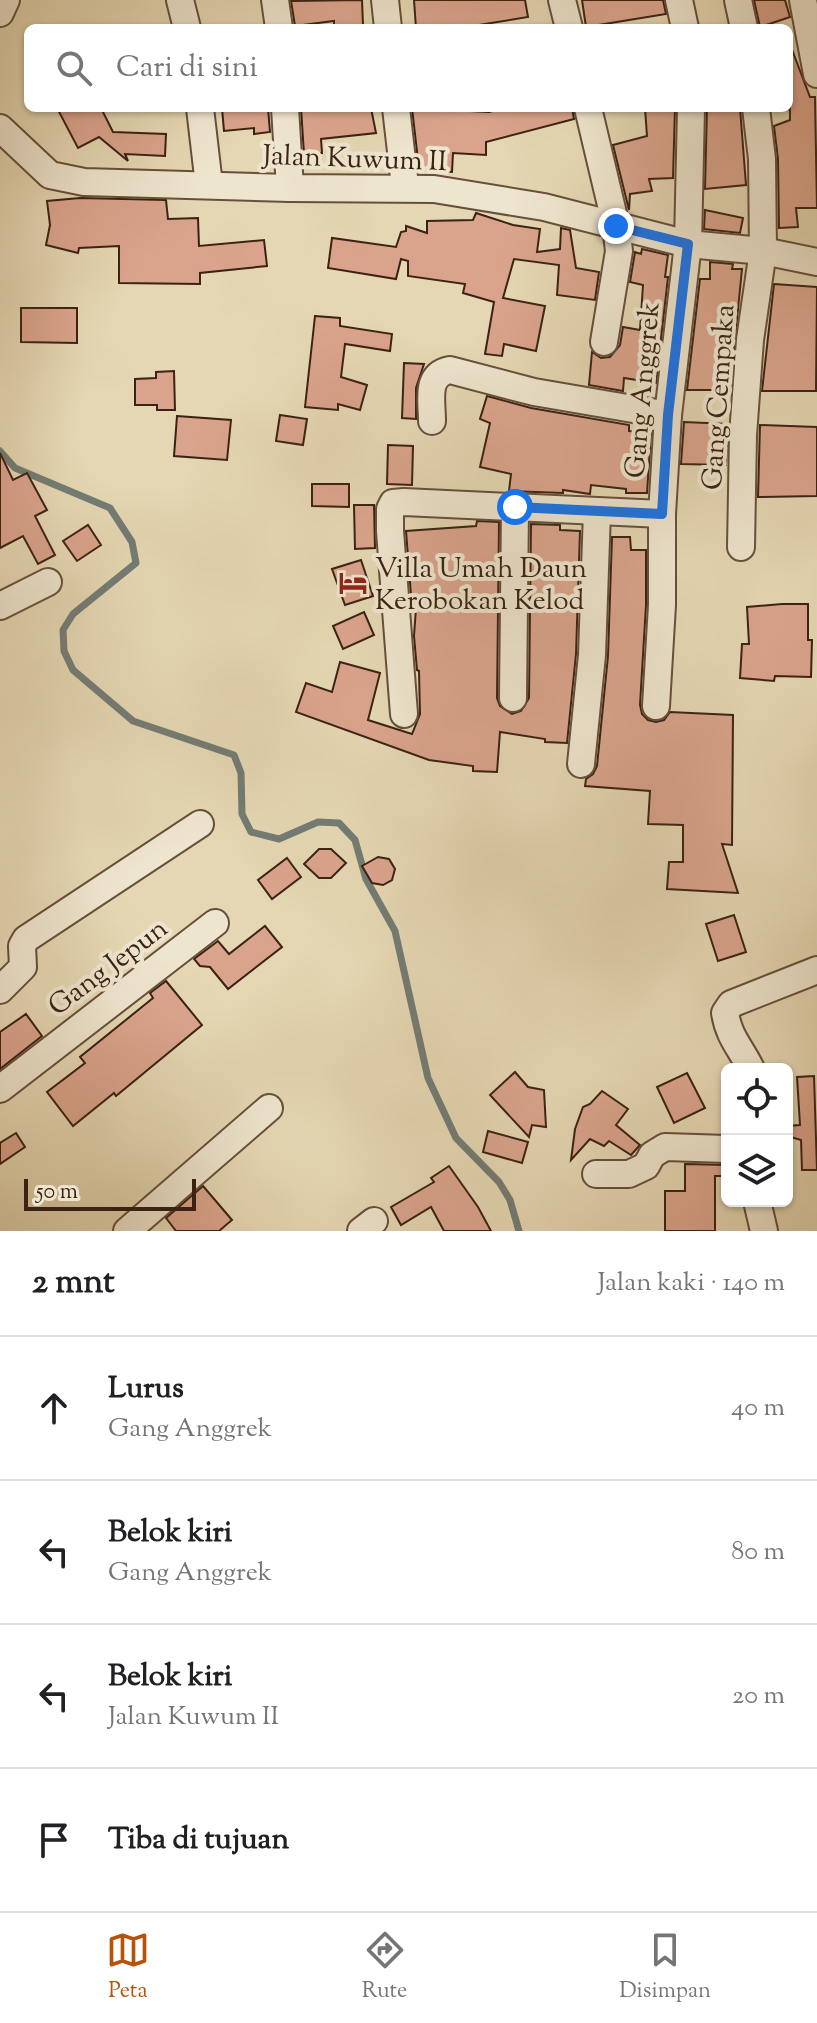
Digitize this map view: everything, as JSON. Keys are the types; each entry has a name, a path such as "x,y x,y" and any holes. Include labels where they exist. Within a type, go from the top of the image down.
{"street":[{"path":"0,13 6,0"},
{"path":"180,0 186,24"},
{"path":"275,0 278,24"},
{"path":"385,0 388,24"},
{"path":"562,0 568,24"},
{"path":"679,0 684,24"},
{"path":"738,0 743,24"},
{"path":"803,0 817,74"},
{"path":"200,112 209,185"},
{"path":"285,112 290,188"},
{"path":"396,112 405,186"},
{"path":"589,112 619,251 604,342"},
{"name":"Gang Anggrek","path":"404,714 390,531 393,503 662,514 668,415 688,244 691,112"},
{"name":"Gang Cempaka","path":"741,547 743,435 750,340 763,251 762,159 756,112"},
{"name":"Jalan Kuwum II","path":"0,128 50,175 59,178 84,182 290,188 405,186 544,207 688,244 763,251 817,262"},
{"path":"432,421 434,378 450,370 534,392 668,415"},
{"path":"513,698 511,648 515,507"},
{"path":"581,764 592,655 597,512"},
{"path":"656,706 662,605 662,514"},
{"path":"0,606 48,582"},
{"path":"0,990 23,967 22,946 26,939 200,824"},
{"name":"Gang Jepun","path":"0,1089 215,923"},
{"path":"747,1063 733,1042 728,1026 725,1013 731,1004 817,970"},
{"path":"127,1231 269,1108"},
{"path":"596,1174 629,1174 646,1166 652,1155 665,1147 721,1149"},
{"path":"758,1207 764,1231"}],"building":[{"path":"362,0 363,24 334,24 334,21 295,24 291,1"},
{"path":"414,0 525,0 528,17 484,24 416,24"},
{"path":"582,0 663,0 666,14 586,24"},
{"path":"754,0 785,0 790,17 759,24"},
{"path":"793,52 810,97 815,97 817,208 796,208 798,227 779,228 774,126 790,120 790,112 793,112"},
{"path":"59,112 103,112 113,132 166,134 165,156 125,154 128,161 99,137 78,148"},
{"path":"222,112 268,112 270,132 254,134 254,128 224,131"},
{"path":"301,112 372,112 376,133 321,139 322,153 304,154"},
{"path":"412,112 573,112 574,119 486,142 486,155 453,153 452,172 419,169"},
{"path":"645,112 675,112 673,178 649,179 652,191 630,194 629,210 613,145 647,136"},
{"path":"707,112 740,112 746,185 705,189"},
{"path":"80,198 166,200 168,219 198,218 199,246 264,240 267,266 200,273 200,284 119,283 119,246 79,248 78,253 46,245 50,225 47,201"},
{"path":"705,210 743,218 740,233 704,229"},
{"path":"476,213 513,225 540,229 537,252 560,249 561,228 570,230 576,268 599,272 595,300 557,295 559,265 514,259 503,298 545,306 536,351 504,344 502,356 485,354 494,302 463,293 465,284 408,276 408,261 401,259 396,279 328,268 332,238 396,247 406,226 427,233 427,221 473,220"},
{"path":"642,249 668,255 656,383 624,378 623,391 589,385 592,352 601,358 610,357 620,345 623,327 640,330 643,285 630,282 635,252 641,254"},
{"path":"710,262 733,264 732,269 742,269 730,390 687,390 700,279 710,279"},
{"path":"774,284 817,287 816,391 762,391"},
{"path":"21,308 77,308 77,343 21,342"},
{"path":"315,316 340,318 340,326 392,334 390,351 345,344 341,377 367,385 360,410 338,404 338,410 305,407"},
{"path":"404,363 424,364 416,388 416,419 402,418"},
{"path":"174,371 175,410 157,410 157,405 135,405 135,379 156,378 156,372"},
{"path":"487,396 531,408 629,425 629,431 651,433 647,493 626,493 626,489 591,485 590,494 563,490 563,493 509,491 511,474 480,467 490,423 480,419"},
{"path":"280,415 307,419 303,445 276,441"},
{"path":"177,416 231,420 227,460 174,456"},
{"path":"684,422 728,424 726,465 681,464"},
{"path":"760,425 817,427 817,496 758,497"},
{"path":"388,445 413,446 412,485 387,484"},
{"path":"0,453 13,480 27,473 47,510 35,516 55,555 38,564 23,536 0,548"},
{"path":"312,484 349,484 349,507 312,506"},
{"path":"354,505 374,505 375,548 355,549"},
{"path":"477,521 499,522 497,698 500,706 512,714 521,711 529,698 531,524 560,525 560,530 580,531 576,654 567,743 545,742 545,739 500,732 497,772 473,771 473,766 429,760 296,712 306,683 332,692 340,662 380,673 368,720 412,734 420,714 419,671 414,636 416,608 412,608 406,531 476,526"},
{"path":"88,525 101,545 77,561 63,541"},
{"path":"612,537 630,537 631,550 646,550 642,714 656,722 664,720 670,712 733,715 732,845 722,844 738,893 667,889 669,862 683,862 683,825 648,824 650,791 585,786 586,779 597,766 608,656"},
{"name":"Villa Umah Daun Kerobokan Kelod","path":"361,560 373,596 345,605 332,569"},
{"path":"808,604 808,640 812,640 811,677 775,676 774,681 740,678 742,644 749,644 747,607"},
{"path":"364,612 374,635 343,649 333,626"},
{"path":"319,849 331,849 346,863 331,878 319,878 304,864"},
{"path":"378,857 389,859 395,869 392,880 383,885 372,883 362,866"},
{"path":"287,858 301,877 272,899 258,880"},
{"path":"734,915 746,952 718,961 706,924"},
{"path":"265,926 282,947 228,989 210,967 200,966 194,959 218,941 229,954"},
{"path":"166,981 202,1025 116,1096 114,1093 73,1126 47,1092 85,1063 80,1057 153,998 150,993"},
{"path":"26,1014 42,1036 0,1069 0,1032"},
{"path":"515,1072 528,1087 544,1090 546,1127 532,1125 529,1137 490,1095"},
{"path":"687,1073 705,1108 674,1123 657,1087"},
{"path":"814,1076 817,1170 802,1170 801,1140 793,1138 793,1126 800,1125 797,1077"},
{"path":"602,1091 628,1109 616,1125 640,1145 631,1155 609,1141 604,1146 590,1139 571,1160 575,1129 583,1107"},
{"path":"488,1131 528,1142 522,1163 483,1152"},
{"path":"16,1133 25,1147 0,1164 0,1143"},
{"path":"685,1164 721,1165 721,1176 715,1176 715,1231 665,1231 665,1191 685,1191"},
{"path":"449,1166 491,1231 444,1231 431,1207 401,1225 391,1207 434,1182 431,1178"},
{"path":"203,1186 232,1220 219,1231 176,1231 166,1218"}],"waterway":[{"path":"0,451 15,468 110,508 132,542 136,563 73,614 63,630 64,651 73,670 133,721 234,755 241,773 242,814 251,832 279,839 318,822 339,823 355,840 366,879 395,931 428,1078 456,1138 499,1182 510,1200 519,1231"}],"place":[{"name":"Villa Umah Daun Kerobokan Kelod","path":"353,583"}],"route":[{"path":"515,507 662,514 668,415 688,244 616,226"}]}
